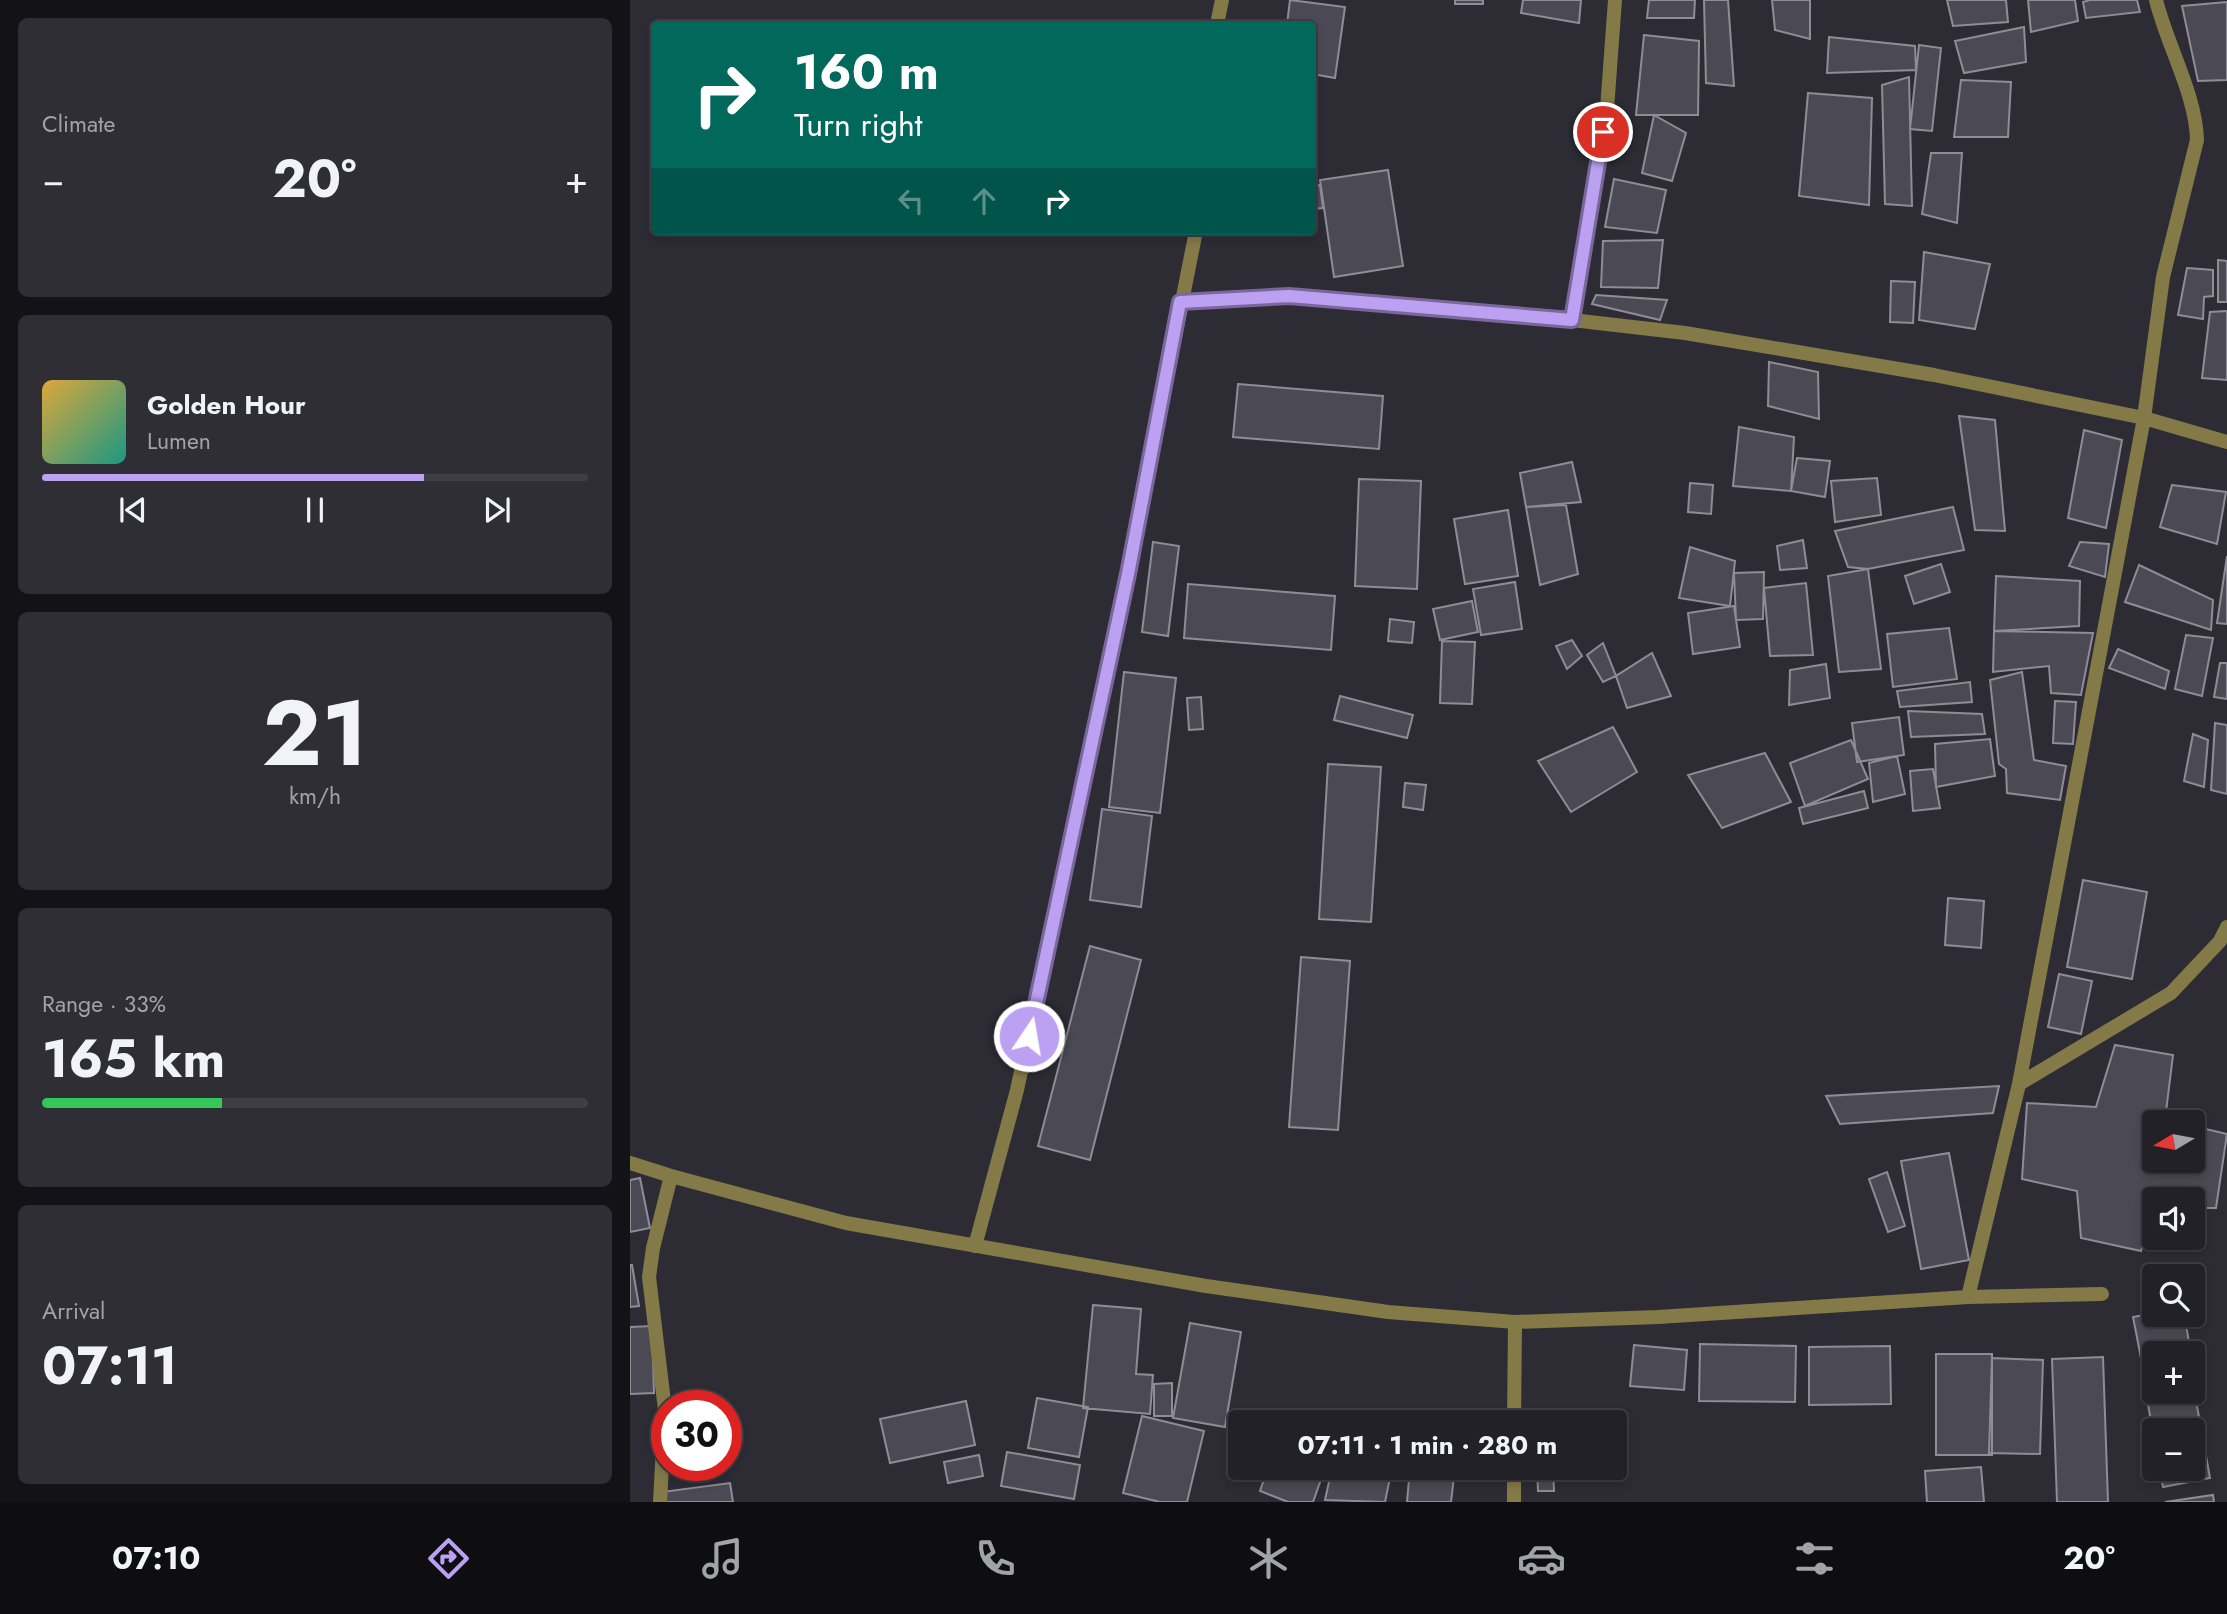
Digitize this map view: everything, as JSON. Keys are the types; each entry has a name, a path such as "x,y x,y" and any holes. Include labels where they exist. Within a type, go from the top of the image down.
{"street":[{"path":"1218,21 1222,0"},
{"path":"1572,320 1607,109 1615,0"},
{"path":"1968,1297 2019,1084 2144,418 2164,277 2197,140 2197,122 2163,28 2156,0"},
{"path":"975,1246 1017,1090 1128,574 1195,235"},
{"path":"1180,302 1289,296 1572,320 1685,333 1921,373 2144,418 2227,442"},
{"path":"2019,1084 2171,993 2220,941 2227,927"},
{"path":"630,1163 846,1223 1206,1286 1388,1312 1515,1322 1658,1317 1968,1297 2102,1294"},
{"path":"660,1502 665,1409 649,1277 653,1248 671,1176"},
{"path":"1514,1410 1515,1322"},
{"path":"1514,1480 1514,1502"}],"building":[{"path":"1290,0 1345,7 1335,78 1316,75 1316,21 1287,21"},
{"path":"1455,0 1483,0 1483,4 1455,4"},
{"path":"1523,0 1581,0 1579,23 1521,13"},
{"path":"1649,0 1695,0 1694,18 1647,18"},
{"path":"1704,0 1728,0 1734,86 1706,83"},
{"path":"1772,0 1810,0 1810,39 1775,30"},
{"path":"1947,0 2006,0 2008,22 1953,26"},
{"path":"2028,0 2075,0 2078,21 2031,32"},
{"path":"2137,0 2140,12 2086,18 2083,2"},
{"path":"2227,2 2227,80 2198,81 2182,6"},
{"path":"2024,27 2026,62 1964,73 1955,41"},
{"path":"1644,35 1699,41 1698,115 1636,115"},
{"path":"1829,37 1915,46 1916,70 1827,73"},
{"path":"1919,45 1941,48 1932,131 1910,129"},
{"path":"1909,77 1912,206 1885,204 1882,85"},
{"path":"1961,80 2011,82 2008,137 1954,137"},
{"path":"1808,93 1872,98 1869,205 1799,196"},
{"path":"1654,115 1686,133 1672,181 1642,173"},
{"path":"1931,153 1962,153 1957,223 1922,214"},
{"path":"1388,170 1403,266 1334,277 1320,180"},
{"path":"1614,179 1666,190 1657,233 1605,227"},
{"path":"1320,185 1323,208 1316,209 1316,186"},
{"path":"1663,240 1658,288 1601,287 1603,241"},
{"path":"1924,252 1990,264 1975,329 1919,320"},
{"path":"2218,260 2227,261 2227,302 2218,302"},
{"path":"2187,268 2213,270 2213,296 2204,297 2203,319 2178,315"},
{"path":"1891,281 1915,282 1913,323 1890,322"},
{"path":"1596,295 1667,300 1660,320 1592,304"},
{"path":"2227,311 2227,380 2202,378 2210,312"},
{"path":"1769,362 1818,372 1819,419 1768,406"},
{"path":"1238,384 1383,396 1379,449 1233,437"},
{"path":"1959,416 1995,420 2005,531 1975,530"},
{"path":"1739,427 1794,437 1791,491 1733,486"},
{"path":"2084,430 2122,440 2106,528 2068,518"},
{"path":"1797,458 1830,461 1825,497 1791,491"},
{"path":"1572,462 1581,502 1526,507 1520,473"},
{"path":"1877,478 1881,515 1835,522 1831,481"},
{"path":"1359,479 1421,481 1417,589 1355,586"},
{"path":"1690,483 1713,485 1711,514 1688,512"},
{"path":"2172,485 2226,492 2217,544 2160,527"},
{"path":"1566,505 1578,574 1540,585 1526,507"},
{"path":"1953,507 1964,550 1868,569 1848,567 1835,531"},
{"path":"1508,510 1518,576 1465,584 1454,519"},
{"path":"1803,540 1807,568 1780,570 1777,546"},
{"path":"1153,542 1179,546 1168,636 1142,632"},
{"path":"2080,542 2109,544 2105,577 2069,566"},
{"path":"1690,547 1735,561 1730,606 1679,598"},
{"path":"2227,556 2227,624 2217,623"},
{"path":"1941,564 1950,592 1914,604 1905,576"},
{"path":"2139,565 2213,600 2211,630 2125,602"},
{"path":"1868,569 1881,669 1839,672 1828,576"},
{"path":"1764,572 1763,619 1736,620 1734,573"},
{"path":"1996,576 2080,581 2079,626 1994,631"},
{"path":"1515,582 1522,629 1481,635 1473,589"},
{"path":"1806,583 1813,655 1770,656 1764,588"},
{"path":"1188,584 1335,596 1331,650 1184,638"},
{"path":"1472,601 1478,632 1440,640 1433,609"},
{"path":"1734,606 1740,647 1693,654 1688,613"},
{"path":"1390,619 1414,622 1412,643 1388,641"},
{"path":"1949,628 1957,679 1893,687 1887,634"},
{"path":"1994,631 2093,633 2081,695 2051,693 2049,666 1993,672"},
{"path":"2186,635 2213,638 2202,696 2175,689"},
{"path":"1572,640 1582,656 1567,669 1556,646"},
{"path":"1442,641 1475,642 1472,704 1440,703"},
{"path":"1603,643 1616,676 1603,682 1587,655"},
{"path":"2118,649 2169,671 2165,689 2109,668"},
{"path":"1652,653 1671,696 1627,708 1616,676"},
{"path":"2220,663 2227,663 2227,699 2214,697"},
{"path":"1826,664 1830,698 1789,705 1790,670"},
{"path":"1124,672 1176,678 1160,813 1109,807"},
{"path":"2022,672 2034,760 2066,766 2060,800 2007,793 2006,769 1999,764 1990,680"},
{"path":"1970,682 1972,702 1900,707 1897,691"},
{"path":"1340,696 1413,715 1407,738 1334,720"},
{"path":"1201,697 1203,729 1189,730 1187,698"},
{"path":"2055,701 2076,702 2073,744 2053,743"},
{"path":"1908,711 1982,714 1985,734 1911,737"},
{"path":"1899,717 1904,755 1857,762 1852,723"},
{"path":"2215,723 2227,725 2227,794 2211,790"},
{"path":"1613,727 1637,772 1571,812 1538,761"},
{"path":"2193,734 2208,740 2204,787 2184,781"},
{"path":"1990,739 1995,776 1936,787 1935,744"},
{"path":"1851,740 1868,779 1805,806 1790,763"},
{"path":"1765,753 1791,802 1722,828 1688,775"},
{"path":"1897,756 1905,794 1873,802 1869,763"},
{"path":"1328,764 1381,767 1371,922 1319,919"},
{"path":"1933,769 1940,808 1913,811 1910,771"},
{"path":"1405,783 1426,785 1423,810 1403,807"},
{"path":"1864,791 1868,808 1803,824 1799,808"},
{"path":"1102,809 1152,816 1141,907 1090,900"},
{"path":"2083,880 2147,892 2132,979 2067,967"},
{"path":"1948,898 1984,901 1981,948 1945,945"},
{"path":"1090,946 1141,960 1090,1160 1038,1146"},
{"path":"1301,957 1350,961 1338,1130 1289,1127"},
{"path":"2059,974 2092,981 2081,1034 2048,1027"},
{"path":"2115,1045 2173,1055 2166,1110 2142,1110 2142,1173 2205,1173 2205,1129 2227,1134 2216,1208 2205,1208 2205,1187 2142,1187 2141,1251 2081,1238 2077,1191 2022,1179 2027,1103 2096,1107"},
{"path":"1999,1086 1993,1113 1840,1124 1826,1096"},
{"path":"1949,1153 1969,1260 1921,1269 1901,1161"},
{"path":"1887,1172 1905,1226 1888,1232 1869,1179"},
{"path":"640,1178 650,1228 630,1232 630,1180"},
{"path":"630,1265 639,1306 630,1307"},
{"path":"1093,1305 1141,1309 1136,1374 1153,1375 1150,1414 1083,1408"},
{"path":"2142,1315 2142,1327 2186,1327 2189,1341 2142,1341 2142,1363 2133,1317"},
{"path":"1190,1323 1241,1332 1225,1427 1173,1418"},
{"path":"652,1326 654,1390 651,1390 651,1393 630,1394 630,1327"},
{"path":"1700,1344 1796,1346 1795,1402 1699,1401"},
{"path":"1634,1345 1687,1350 1684,1390 1630,1386"},
{"path":"1890,1346 1891,1404 1809,1405 1809,1347"},
{"path":"1936,1354 1992,1354 1992,1455 1936,1455"},
{"path":"2103,1357 2108,1502 2057,1502 2052,1359"},
{"path":"1992,1358 2043,1360 2040,1454 1989,1453"},
{"path":"1172,1383 1172,1416 1154,1416 1154,1384"},
{"path":"1037,1398 1088,1407 1079,1457 1028,1448"},
{"path":"966,1401 975,1445 890,1463 880,1419"},
{"path":"2148,1404 2197,1404 2199,1418 2150,1418"},
{"path":"1142,1416 1204,1431 1187,1502 1160,1502 1123,1493"},
{"path":"2205,1450 2210,1478 2205,1479"},
{"path":"1007,1452 1080,1465 1074,1499 1001,1486"},
{"path":"979,1455 983,1476 948,1483 944,1462"},
{"path":"1981,1467 1984,1502 1927,1502 1925,1471"},
{"path":"1264,1480 1321,1480 1313,1502 1288,1502 1260,1491"},
{"path":"1329,1480 1390,1480 1385,1502 1325,1500"},
{"path":"1409,1480 1454,1480 1451,1502 1407,1502"},
{"path":"1538,1480 1554,1480 1554,1491 1538,1491"},
{"path":"2162,1481 2194,1481 2163,1487"},
{"path":"730,1483 733,1502 663,1502 662,1492"},
{"path":"2213,1495 2214,1502 2165,1502"}],"route":[{"path":"1029,1036 1128,574 1180,302 1289,296 1572,320 1603,132"}]}
